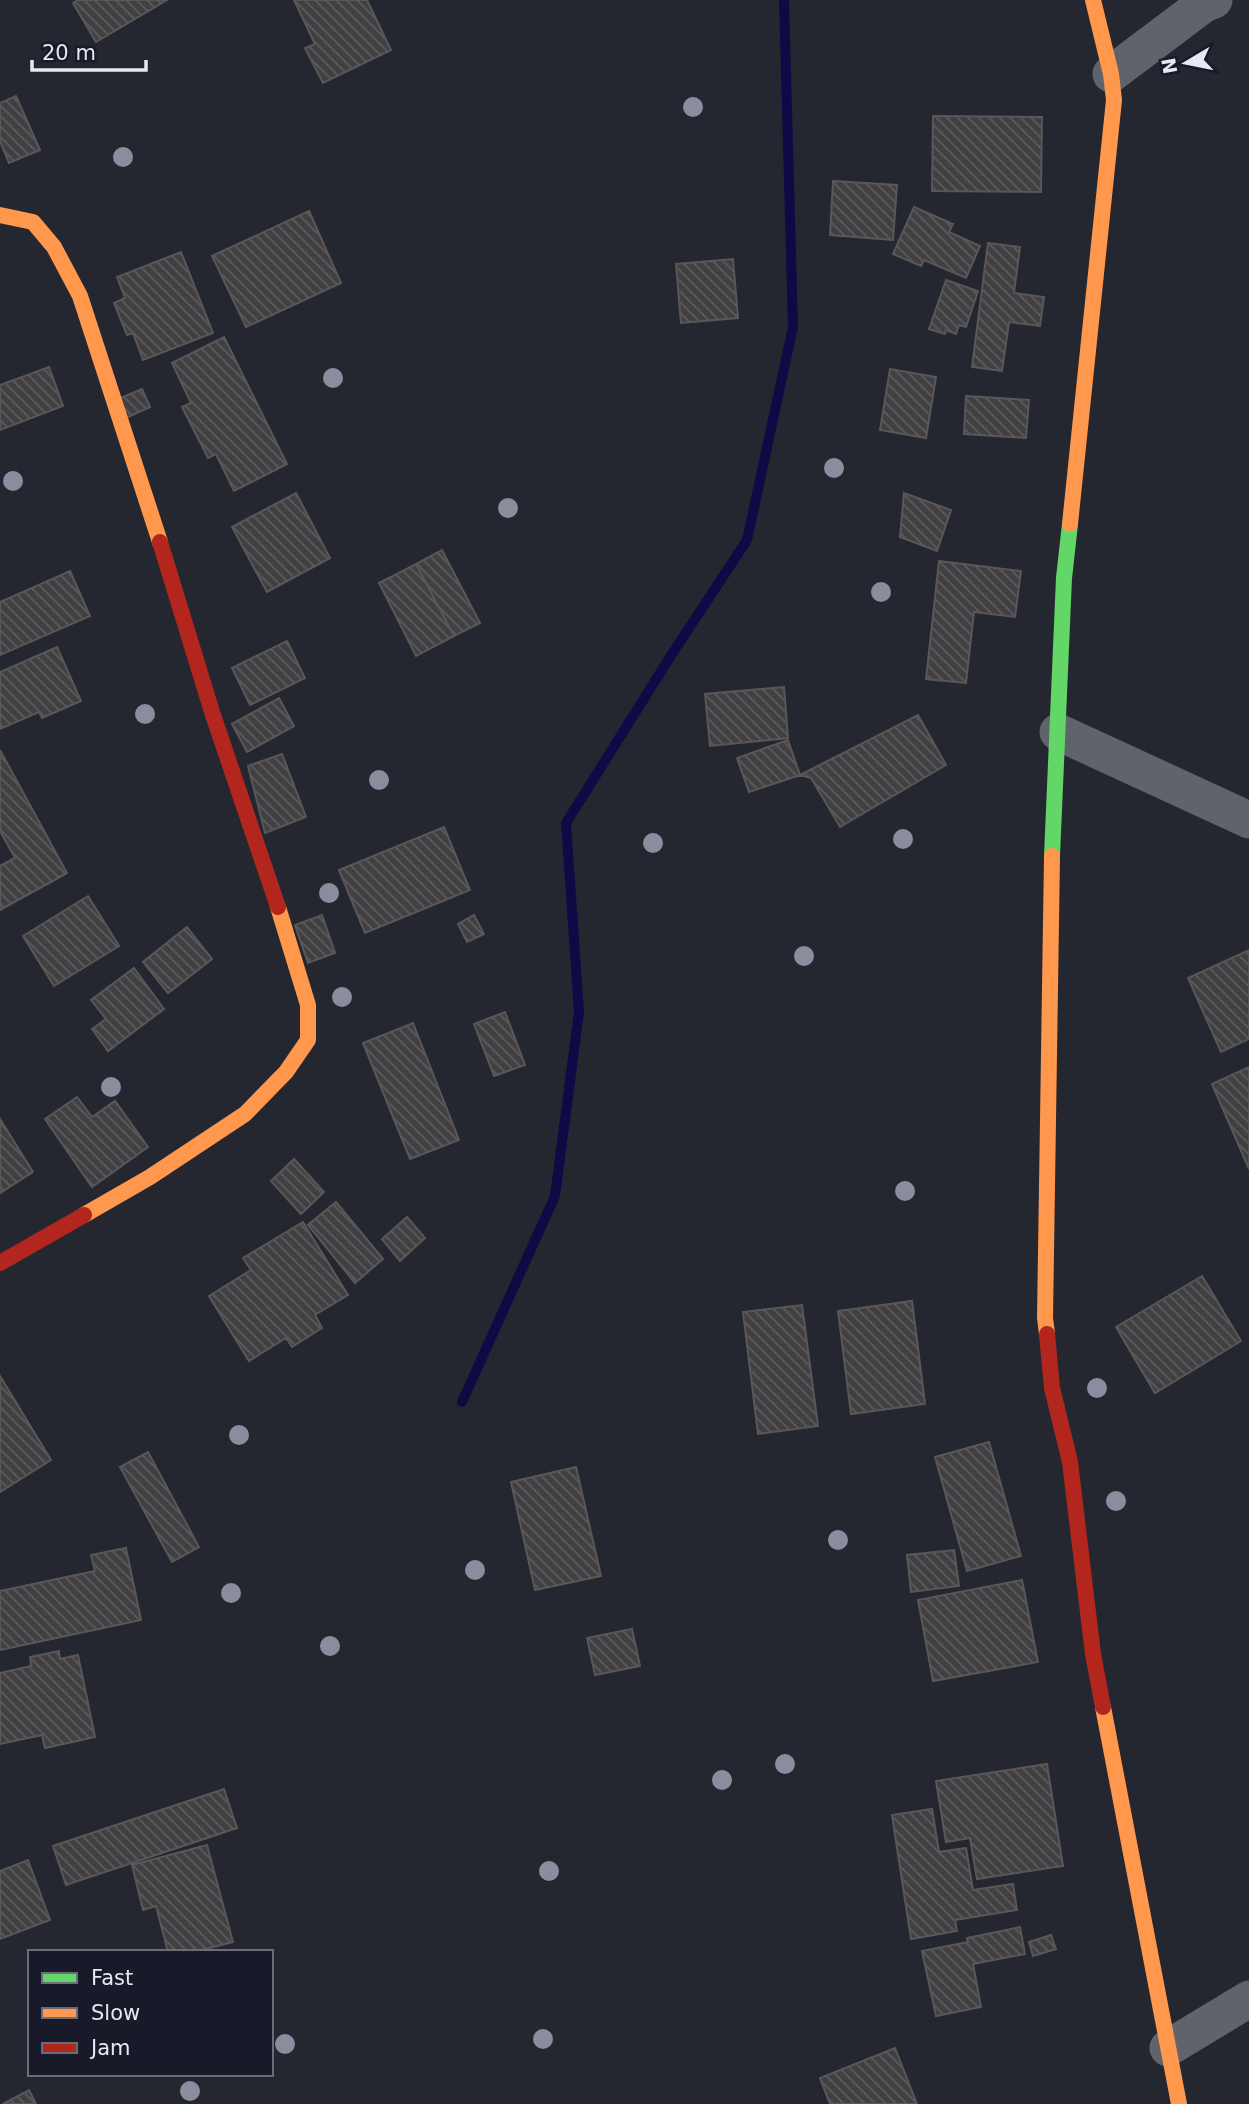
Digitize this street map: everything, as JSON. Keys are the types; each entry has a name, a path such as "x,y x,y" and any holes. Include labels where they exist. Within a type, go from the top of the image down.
{"street":[{"path":"1093,0 1111,74 1114,100 1064,578 1051,869 1045,1318 1052,1388 1070,1462 1093,1654 1179,2104"},
{"path":"1111,74 1204,4 1214,0"},
{"path":"0,215 33,222 54,247 80,296 140,475 212,712 293,953 308,1005 308,1029 307,1040 286,1072 245,1114 150,1177 0,1263"},
{"path":"1058,732 1249,820"},
{"path":"1168,2048 1249,1999"}],"building":[{"path":"78,0 167,0 96,42 73,3"},
{"path":"294,0 367,0 391,50 323,83 305,48 315,44"},
{"path":"16,96 40,150 9,163 0,141 0,103"},
{"path":"933,116 1042,117 1041,192 932,191"},
{"path":"833,181 897,185 893,240 830,235"},
{"path":"914,207 953,224 949,232 980,246 966,278 924,260 921,266 893,254"},
{"path":"309,211 341,283 246,327 212,256"},
{"path":"988,243 1020,247 1014,293 1044,297 1040,326 1009,322 1002,371 972,367"},
{"path":"181,252 213,333 143,360 133,333 127,335 114,303 125,298 117,277"},
{"path":"733,259 738,318 681,323 676,264"},
{"path":"946,280 978,291 966,327 959,325 956,334 946,330 945,334 929,329"},
{"path":"224,337 287,464 234,491 216,454 208,458 182,407 191,403 172,363"},
{"path":"49,367 63,406 0,430 0,385"},
{"path":"890,369 936,377 926,438 880,430"},
{"path":"142,389 150,407 126,418 118,399"},
{"path":"966,396 1029,400 1026,438 964,434"},
{"path":"296,493 330,558 267,592 232,527"},
{"path":"904,493 951,510 937,551 900,537"},
{"path":"442,550 480,623 454,636 416,564"},
{"path":"939,561 1021,571 1015,617 974,612 966,683 926,679"},
{"path":"416,564 454,636 416,656 379,583"},
{"path":"70,571 90,616 0,655 0,602"},
{"path":"287,641 305,678 250,705 232,668"},
{"path":"57,647 81,701 42,718 39,712 0,729 0,672"},
{"path":"784,687 788,738 710,746 705,694"},
{"path":"279,698 294,726 247,752 232,724"},
{"path":"918,715 946,765 840,827 811,778 800,775"},
{"path":"788,740 800,775 749,792 737,758"},
{"path":"0,750 67,873 0,910 0,866 15,858 0,831"},
{"path":"282,754 306,817 265,833 248,766"},
{"path":"444,827 470,890 365,933 339,870"},
{"path":"88,896 119,946 54,986 23,936"},
{"path":"322,915 335,953 308,963 295,925"},
{"path":"474,915 484,934 467,942 458,924"},
{"path":"187,927 212,959 168,993 143,962"},
{"path":"1249,950 1249,1039 1221,1052 1188,978"},
{"path":"134,968 164,1009 108,1051 92,1029 106,1019 91,1000"},
{"path":"505,1012 525,1065 494,1076 474,1024"},
{"path":"413,1023 459,1140 410,1159 363,1043"},
{"path":"1249,1067 1249,1169 1212,1084"},
{"path":"77,1097 92,1117 115,1101 148,1147 92,1187 45,1119"},
{"path":"0,1119 33,1172 0,1193"},
{"path":"294,1159 324,1192 301,1214 271,1181"},
{"path":"336,1202 383,1259 355,1283 308,1225"},
{"path":"407,1217 425,1238 400,1261 382,1239"},
{"path":"303,1222 348,1295 315,1315 322,1328 292,1347 286,1338 249,1361 209,1296 251,1270 243,1258"},
{"path":"1202,1276 1241,1341 1155,1393 1116,1327"},
{"path":"912,1301 925,1404 851,1414 838,1311"},
{"path":"802,1305 818,1426 758,1434 743,1312"},
{"path":"0,1376 51,1460 0,1492"},
{"path":"989,1442 1021,1556 967,1571 935,1457"},
{"path":"148,1452 199,1547 172,1562 120,1467"},
{"path":"576,1467 601,1576 535,1590 511,1482"},
{"path":"126,1548 141,1620 0,1650 0,1591 95,1571 91,1555"},
{"path":"954,1550 959,1586 911,1592 907,1555"},
{"path":"1022,1580 1038,1662 933,1681 918,1600"},
{"path":"632,1629 640,1666 595,1675 587,1638"},
{"path":"59,1651 60,1659 78,1655 95,1737 45,1748 42,1735 0,1744 0,1673 31,1666 30,1657"},
{"path":"1047,1764 1063,1866 977,1879 970,1838 946,1842 936,1781"},
{"path":"224,1789 237,1828 66,1885 53,1846"},
{"path":"932,1809 939,1852 966,1848 973,1890 1013,1884 1017,1910 955,1920 957,1931 911,1939 892,1815"},
{"path":"207,1845 233,1942 202,1950 167,1950 156,1906 143,1910 132,1865"},
{"path":"28,1860 50,1920 0,1939 0,1871"},
{"path":"1020,1927 1025,1954 973,1964 981,2007 936,2016 922,1951 968,1942 967,1938"},
{"path":"1051,1935 1056,1949 1033,1956 1029,1942"},
{"path":"895,2048 917,2104 830,2104 820,2078"},
{"path":"29,2090 36,2104 3,2104"}],"waterway":[{"path":"462,1402 555,1196 579,1012 566,823 747,540 793,327 784,0"}],"traffic: fast":[{"path":"1052,856 1064,578 1070,524"}],"traffic: slow":[{"path":"1070,524 1114,100 1111,74 1093,0"},
{"path":"0,215 33,222 54,247 80,296 160,542"},
{"path":"1047,1334 1045,1318 1052,856"},
{"path":"84,1215 150,1177 245,1114 286,1072 308,1040 308,1005 278,907"},
{"path":"1103,1707 1179,2104"}],"traffic: jam":[{"path":"160,542 212,712 278,907"},
{"path":"0,1263 84,1215"},
{"path":"1047,1334 1052,1388 1070,1462 1093,1654 1103,1707"}]}
